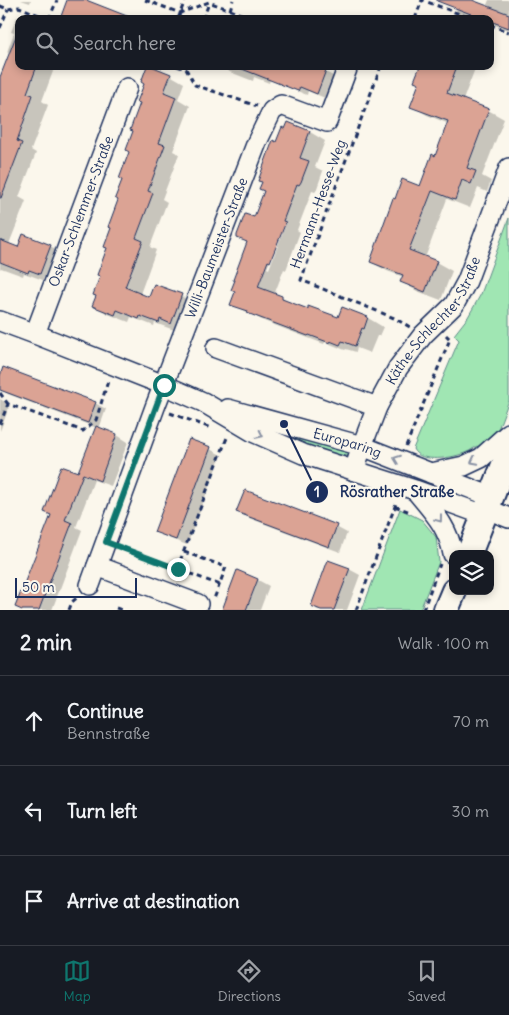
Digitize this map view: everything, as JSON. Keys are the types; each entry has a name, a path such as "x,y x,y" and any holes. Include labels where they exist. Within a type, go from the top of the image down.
{"main road":[{"path":"471,550 509,452"},
{"path":"446,610 452,595"}],"street":[{"path":"272,111 281,105 326,122 347,70"},
{"name":"Oskar-Schlemmer-Straße","path":"35,334 127,88"},
{"name":"Willi-Baumeister-Straße","path":"90,585 155,407 257,142 272,111"},
{"name":"Käthe-Schlechter-Straße","path":"354,470 377,407 398,368 429,329 454,305 467,281 509,168"},
{"name":"Europaring","path":"0,322 35,334 203,402 255,433 295,451 409,488 488,507"},
{"path":"216,348 377,407"},
{"name":"Europaring","path":"203,402 362,446 431,473 488,507"},
{"path":"431,473 464,466 481,458 509,433"},
{"path":"409,488 444,527 450,541 447,556"},
{"path":"488,507 509,518"},
{"path":"98,566 198,604"}],"path":[{"path":"51,15 57,0"},
{"path":"145,0 180,13 209,2 243,15"},
{"path":"180,13 185,0"},
{"path":"230,10 234,0"},
{"path":"416,15 422,0 462,15"},
{"path":"204,15 209,2"},
{"path":"0,6 8,9 19,7 39,15"},
{"path":"0,28 8,9"},
{"path":"494,26 509,32"},
{"path":"187,70 195,85 272,111"},
{"name":"Hermann-Hesse-Weg","path":"380,70 301,280 394,318 429,329"},
{"path":"401,461 450,339 429,329"},
{"path":"0,393 8,404 83,431 96,420 113,365"},
{"path":"0,424 8,404"},
{"path":"155,407 219,431"},
{"path":"178,569 228,435"},
{"path":"356,610 396,506 409,488"},
{"path":"396,506 412,512"},
{"path":"106,542 220,584 226,567 184,552"},
{"path":"423,610 439,567 447,556"},
{"path":"116,608 122,610"}],"green space":[{"path":"509,218 509,400 497,432 481,449 477,446 469,451 446,458 423,457 413,449 459,340 454,335 468,317 481,294"},
{"path":"272,429 350,452 350,455 346,456 316,450 281,436"},
{"path":"400,509 422,520 436,537 439,562 420,610 362,610"}],"building":[{"path":"67,0 86,0 124,15 61,15"},
{"path":"472,0 509,14 509,28 494,22 494,15 474,15 437,1"},
{"path":"15,39 15,70 36,70 27,93 33,95 17,141 22,143 1,198 0,198 0,77"},
{"path":"146,70 161,70 171,74 164,92 176,97 159,143 165,145 148,191 153,193 136,238 143,241 125,287 149,297 154,284 182,294 171,324 160,319 159,323 140,316 139,319 117,310 115,315 92,306 96,296 93,295 100,276 97,275 107,248 104,247 111,228 108,227 118,200 115,198 122,180 119,179 129,152 126,150 133,131 130,130 140,103 137,102 144,84 141,82"},
{"path":"245,70 326,70 317,94 300,87 298,91"},
{"path":"418,70 456,70 447,93 489,109 467,168 476,171 471,184 462,180 455,200 432,191 409,250 437,261 425,292 400,282 403,275 370,262 393,198 395,199 402,179 420,186 432,154 435,156 448,121 410,107 419,83 414,81"},
{"path":"288,122 310,131 300,158 309,161 301,182 299,185 297,184 283,221 286,222 258,287 308,309 308,306 338,317 342,307 368,317 355,346 342,341 340,345 330,341 330,343 308,336 230,305 235,292 231,290 235,280 233,280 247,242 237,238 237,235 245,214 254,217 264,191 259,189 262,182 258,181 273,140 276,142 282,127 285,129"},
{"path":"23,234 51,245 40,274 29,270 28,273 0,262 0,240 18,247"},
{"path":"3,367 96,402 88,423 0,390 0,376"},
{"path":"96,426 117,434 100,481 83,474 65,520 72,523 39,610 22,610 15,607 51,515 44,512 61,466 78,472"},
{"path":"189,439 211,447 176,540 154,532"},
{"path":"245,490 337,525 329,547 236,512"},
{"path":"328,560 350,568 334,610 321,610 311,606"},
{"path":"237,570 258,579 246,610 222,610"}],"place":[{"name":"Rösrather Straße","path":"284,424"}],"route":[{"path":"164,385 106,542 178,569"}]}
